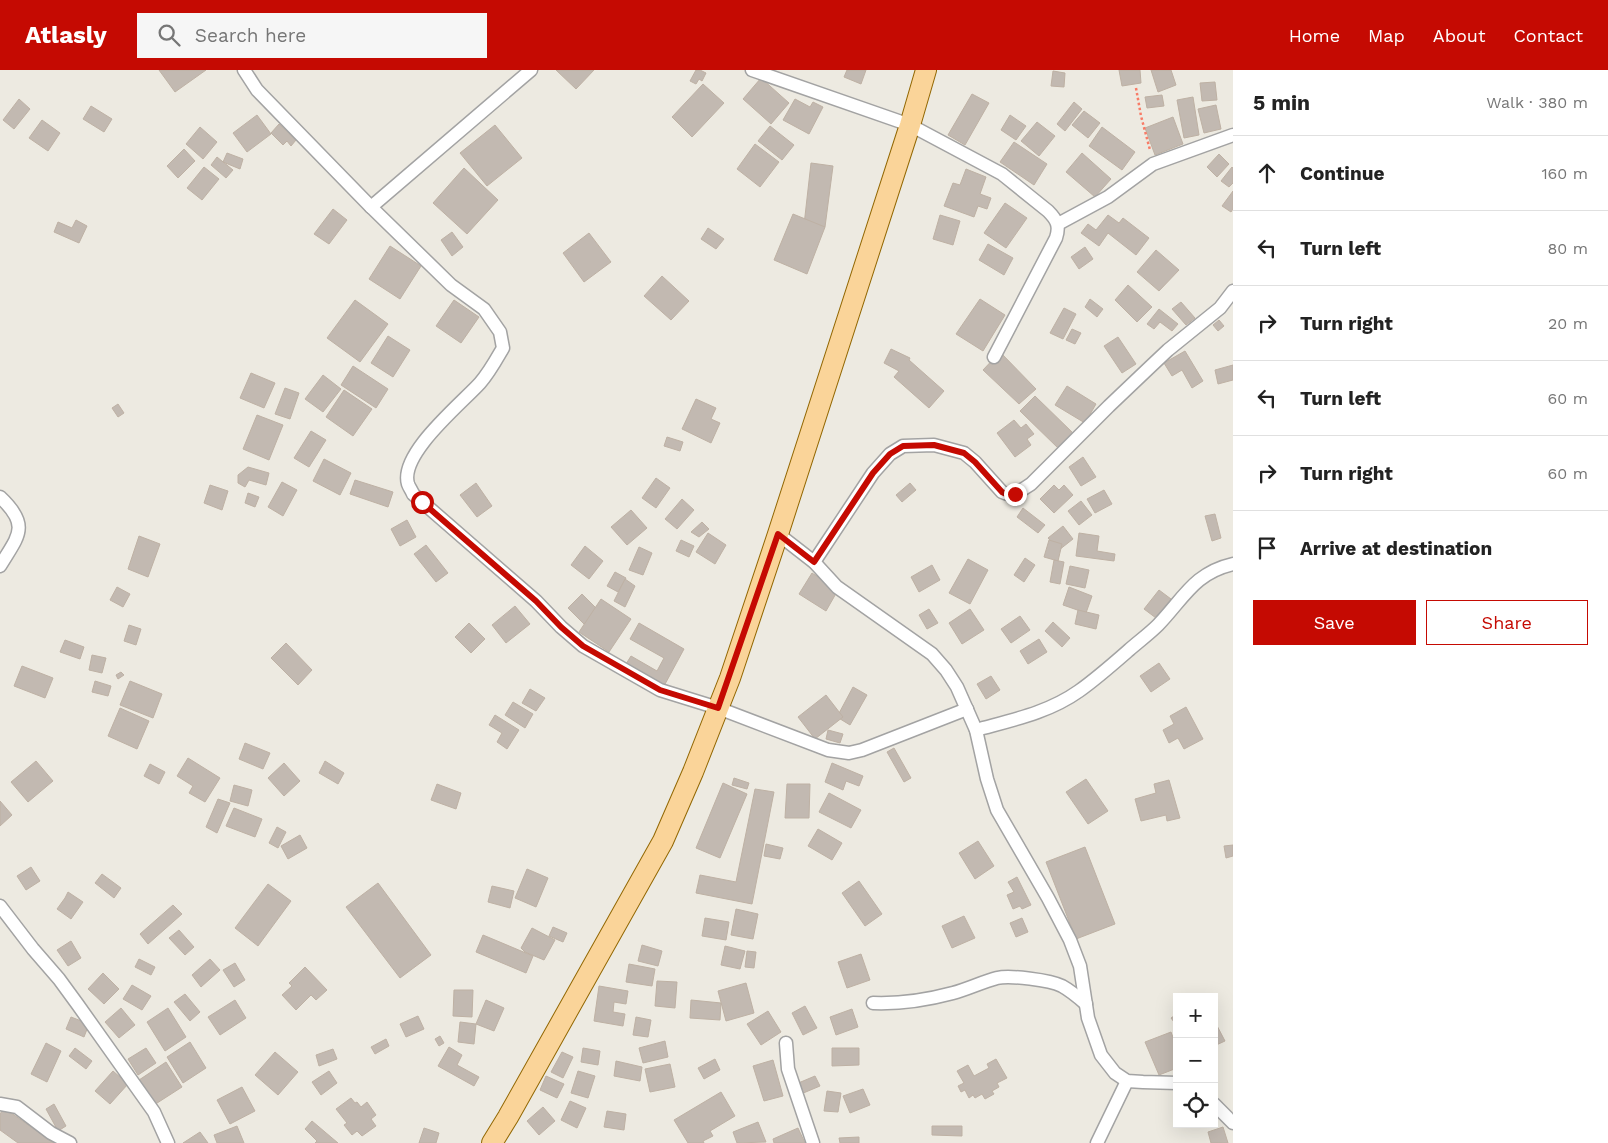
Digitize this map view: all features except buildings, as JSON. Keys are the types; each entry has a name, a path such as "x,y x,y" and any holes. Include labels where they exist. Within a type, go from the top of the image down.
{"main road":[{"path":"492,1143 523,1092 663,841 718,708 778,534 926,70"}],"street":[{"path":"244,70 257,90 371,207 452,285 484,309 500,332 503,348 491,369 425,441 410,463 407,483 413,494 536,601 561,627 583,646 660,690 718,708 828,750 849,753 877,745 967,709"},
{"path":"371,207 531,70"},
{"path":"752,70 910,125 1002,174 1048,211 1058,224 1059,231 994,357"},
{"path":"1058,224 1108,197 1153,164 1233,135"},
{"path":"814,562 873,473 890,454 903,446 934,445 964,453 975,462 1002,492 1008,495 1015,494 1031,484 1168,350 1227,307 1233,291"},
{"path":"0,497 10,507 18,521 19,534 0,566"},
{"path":"778,534 814,562 837,587 932,654 946,670 957,687 976,730 987,779 997,810 1070,940 1080,966 1088,1018 1101,1055 1115,1073 1127,1081 1173,1082"},
{"path":"976,730 1037,714 1079,691 1157,625 1195,583 1206,574 1233,564"},
{"path":"0,906 33,950 59,979 154,1112 168,1143"},
{"path":"873,1003 910,1002 952,993 998,978 1014,976 1059,984 1074,993 1086,1004"},
{"path":"786,1043 788,1069 813,1143"},
{"path":"1096,1143 1127,1081"},
{"path":"0,1104 17,1107 51,1132 70,1143"},
{"path":"1218,1108 1233,1123"}],"path":[{"path":"1136,88 1153,164"}],"route":[{"path":"422,502 536,601 583,646 660,690 718,708 730,678 778,534 814,562 873,473 890,454 903,446 934,445 964,453 975,462 1002,492 1008,495 1015,494"}]}
